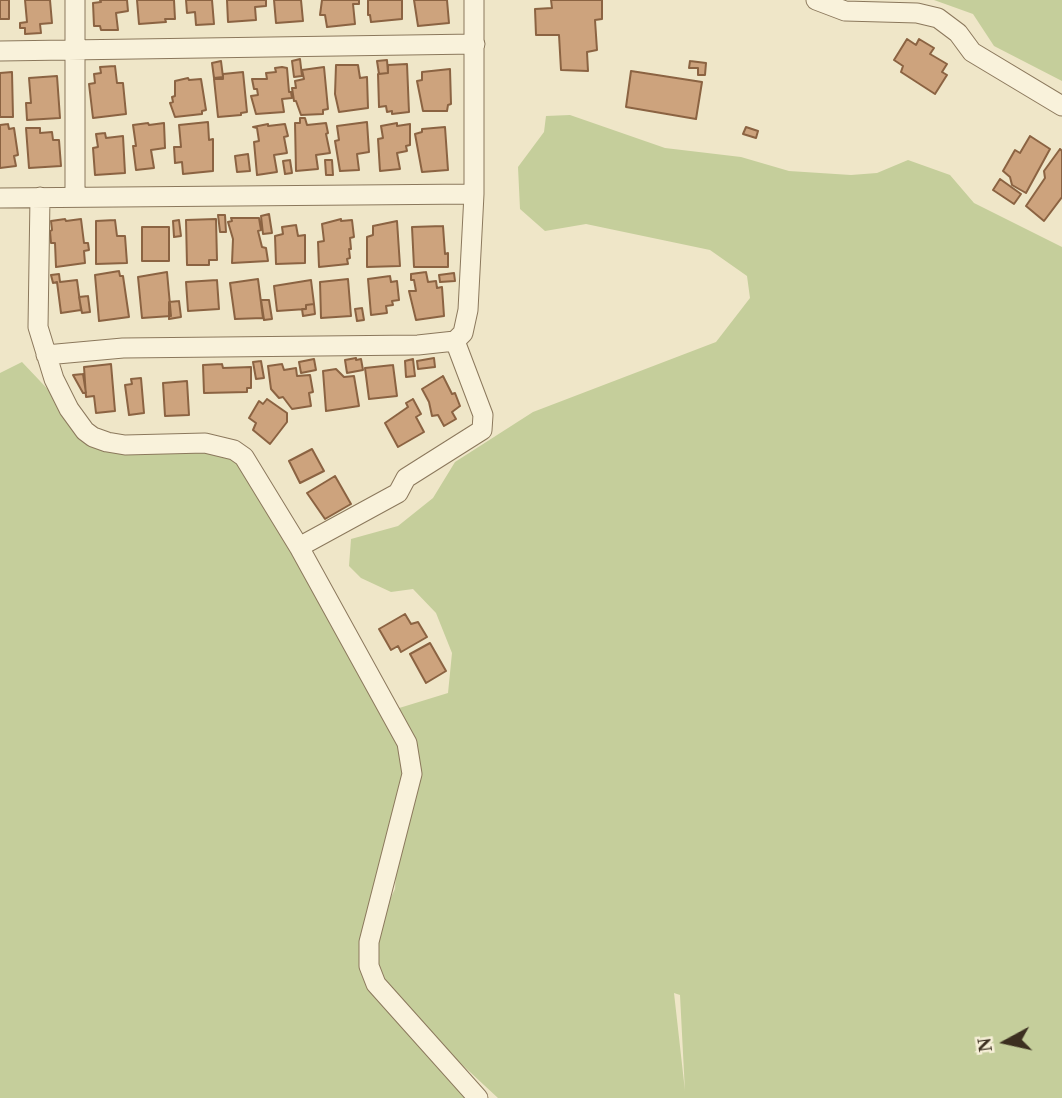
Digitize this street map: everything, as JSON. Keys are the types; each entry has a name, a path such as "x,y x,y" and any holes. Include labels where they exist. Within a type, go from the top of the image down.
{"street":[{"path":"75,0 75,197"},
{"path":"46,355 123,348 418,345 455,341 463,333 468,310 474,194 474,0"},
{"path":"816,0 845,11 917,13 938,18 958,33 972,52 1062,106"},
{"path":"0,51 475,44"},
{"path":"0,198 474,194"},
{"path":"40,197 38,327 46,355 69,408 85,431 93,437 125,445 205,443 234,450 244,457 299,547 407,743 412,774 369,942 369,966 376,984 478,1098"},
{"path":"299,547 398,493 406,478 482,430 484,424 480,405 455,341"}],"green space":[{"path":"934,0 1062,0 1062,81 994,46 973,14"},
{"path":"570,115 665,148 741,157 789,171 851,175 877,173 908,160 950,175 974,203 1062,247 1062,1098 498,1098 443,1047 380,980 375,966 378,924 395,889 398,842 367,965 478,1098 0,1098 0,373 22,362 93,437 244,457 396,709 448,693 452,653 436,613 413,589 391,592 361,578 349,566 351,539 398,526 433,498 455,462 533,412 716,342 750,298 747,276 710,250 586,224 545,231 520,209 518,167 544,132 546,116","holes":["674,993 680,995 685,1090"]}],"building":[{"path":"0,0 9,0 9,19 0,19"},
{"path":"25,0 50,0 52,23 40,24 41,33 25,34 25,28 20,28 20,23 27,22"},
{"path":"100,0 127,0 128,11 116,13 118,30 101,30 100,26 94,26 93,3 101,2"},
{"path":"137,0 174,0 175,19 139,24"},
{"path":"186,0 212,0 214,24 196,25 195,12 187,13"},
{"path":"227,0 266,0 266,6 255,7 256,20 228,22"},
{"path":"274,0 301,0 303,21 276,23"},
{"path":"322,0 359,0 359,4 353,4 355,24 327,27 325,15 320,15"},
{"path":"368,0 402,0 402,19 371,22"},
{"path":"414,0 447,0 449,23 418,26"},
{"path":"551,0 602,0 602,19 595,20 597,50 587,52 588,71 561,70 559,35 536,35 535,9 552,8"},
{"path":"907,39 916,45 919,39 934,48 930,54 947,64 942,72 947,75 935,94 901,72 903,66 894,60"},
{"path":"300,59 302,76 294,77 292,61"},
{"path":"387,60 388,73 379,74 377,61"},
{"path":"221,61 223,77 214,78 212,63"},
{"path":"690,61 706,63 705,75 698,75 698,68 689,68"},
{"path":"407,64 409,112 392,114 392,111 387,112 386,106 379,107 378,74 388,73 388,65"},
{"path":"336,65 358,65 360,78 367,77 368,108 339,112 335,94"},
{"path":"115,66 117,83 123,83 126,114 93,118 89,84 95,83 94,74 101,73 100,67"},
{"path":"324,67 328,109 323,110 323,114 301,115 294,101 292,88 296,88 295,81 304,79 302,70"},
{"path":"275,68 287,68 292,98 282,99 284,112 256,114 251,96 258,95 252,79 267,79 266,73 276,72"},
{"path":"450,69 451,104 448,105 447,111 423,111 417,81 422,80 422,72"},
{"path":"631,71 702,82 696,119 626,107"},
{"path":"12,72 13,117 0,117 0,73"},
{"path":"243,72 247,112 218,117 214,79 223,79 223,74"},
{"path":"57,76 60,118 27,120 26,103 31,103 29,78"},
{"path":"201,79 206,110 202,111 202,114 175,117 170,103 175,96 175,81"},
{"path":"300,118 305,118 307,125 326,123 330,153 316,155 318,169 296,171 295,123 300,123"},
{"path":"208,122 209,140 213,139 213,171 183,174 182,162 175,163 174,147 181,147 179,125"},
{"path":"367,122 369,152 357,154 359,170 340,171 335,141 339,140 337,126"},
{"path":"164,123 165,148 151,150 154,168 136,170 133,125"},
{"path":"397,123 397,126 410,124 410,145 406,146 407,151 397,153 400,169 380,171 378,139 383,138 381,126"},
{"path":"8,124 9,129 14,128 18,155 14,156 16,166 0,168 0,125"},
{"path":"285,124 288,136 284,137 287,153 274,155 277,172 257,175 254,142 259,141 257,128 253,127"},
{"path":"445,127 448,170 422,172 415,134 422,132 422,129"},
{"path":"746,127 758,131 756,138 743,134"},
{"path":"26,128 40,128 40,133 52,132 53,140 59,140 61,166 29,168"},
{"path":"105,133 106,138 123,136 125,173 95,175 93,148 98,147 96,134"},
{"path":"1030,136 1050,149 1026,193 1012,185 1010,177 1003,171 1015,150 1020,153"},
{"path":"1060,149 1062,197 1044,221 1026,206 1045,178 1044,171"},
{"path":"248,154 250,171 237,172 235,156"},
{"path":"290,160 292,173 285,174 283,161"},
{"path":"325,160 332,160 333,175 326,175"},
{"path":"1000,179 1021,194 1014,204 993,190"},
{"path":"269,214 272,233 263,234 261,216"},
{"path":"218,215 225,215 226,232 220,232"},
{"path":"231,218 259,218 261,230 258,231 262,247 266,248 268,261 232,263 233,239 228,222 232,221"},
{"path":"81,219 84,243 88,243 89,250 84,251 85,263 56,267 55,243 51,243 51,221"},
{"path":"216,219 217,260 209,260 209,265 187,265 186,220"},
{"path":"341,219 352,220 354,237 350,238 348,264 319,267 318,242 324,241 322,224"},
{"path":"115,220 117,236 125,236 127,263 96,264 96,221"},
{"path":"179,220 181,236 174,237 173,221"},
{"path":"397,221 400,266 367,267 367,237 373,235 373,226"},
{"path":"296,225 298,236 305,235 305,263 276,264 275,236 283,234 282,227"},
{"path":"443,226 448,267 414,267 412,227"},
{"path":"142,227 169,227 169,261 142,261"},
{"path":"119,271 120,276 123,276 129,317 99,321 95,275"},
{"path":"167,272 171,316 142,318 138,277"},
{"path":"426,272 428,282 436,281 437,288 442,287 444,316 416,320 409,291 416,291 411,274"},
{"path":"454,273 455,281 440,282 439,275"},
{"path":"59,274 60,282 77,280 81,310 61,313 57,282 53,283 51,275"},
{"path":"390,276 391,282 397,281 399,300 386,306 387,313 371,315 368,279"},
{"path":"258,279 263,318 235,319 230,283"},
{"path":"348,279 351,316 321,318 320,282"},
{"path":"217,280 219,309 188,311 186,282"},
{"path":"311,280 314,304 306,305 306,309 277,311 274,286"},
{"path":"88,296 90,312 82,313 79,297"},
{"path":"261,300 269,300 272,319 264,320"},
{"path":"179,301 181,317 169,319 169,302"},
{"path":"314,304 315,314 303,316 302,309 306,309 306,305"},
{"path":"362,308 364,320 357,321 355,309"},
{"path":"434,358 435,367 418,369 417,361"},
{"path":"314,359 316,370 301,373 299,362"},
{"path":"361,359 363,370 347,373 345,360"},
{"path":"413,359 415,376 406,377 405,361"},
{"path":"261,361 264,378 256,379 253,362"},
{"path":"111,364 115,411 96,413 94,396 86,397 84,367"},
{"path":"222,364 223,368 251,367 251,388 247,388 247,392 204,393 203,365"},
{"path":"282,364 284,370 296,368 297,376 310,375 313,392 309,393 311,406 292,409 283,397 279,398 271,389 268,366"},
{"path":"393,365 397,396 369,399 365,368"},
{"path":"336,369 344,377 354,376 359,406 326,411 323,371"},
{"path":"83,374 86,393 83,393 73,375"},
{"path":"443,376 460,406 452,412 456,419 444,426 438,415 432,416 422,389"},
{"path":"141,378 144,413 129,415 125,385 132,384 131,379"},
{"path":"187,381 189,415 165,416 163,383"},
{"path":"267,399 287,413 287,422 270,444 253,430 256,423 249,418 259,401 263,404"},
{"path":"413,399 421,414 416,417 424,432 398,447 385,423 408,407 406,403"},
{"path":"312,449 324,471 300,483 289,461"},
{"path":"335,476 351,504 325,519 307,493"},
{"path":"405,614 411,624 418,622 427,637 401,652 398,646 391,650 379,629"},
{"path":"430,643 446,671 426,683 410,654"}]}
